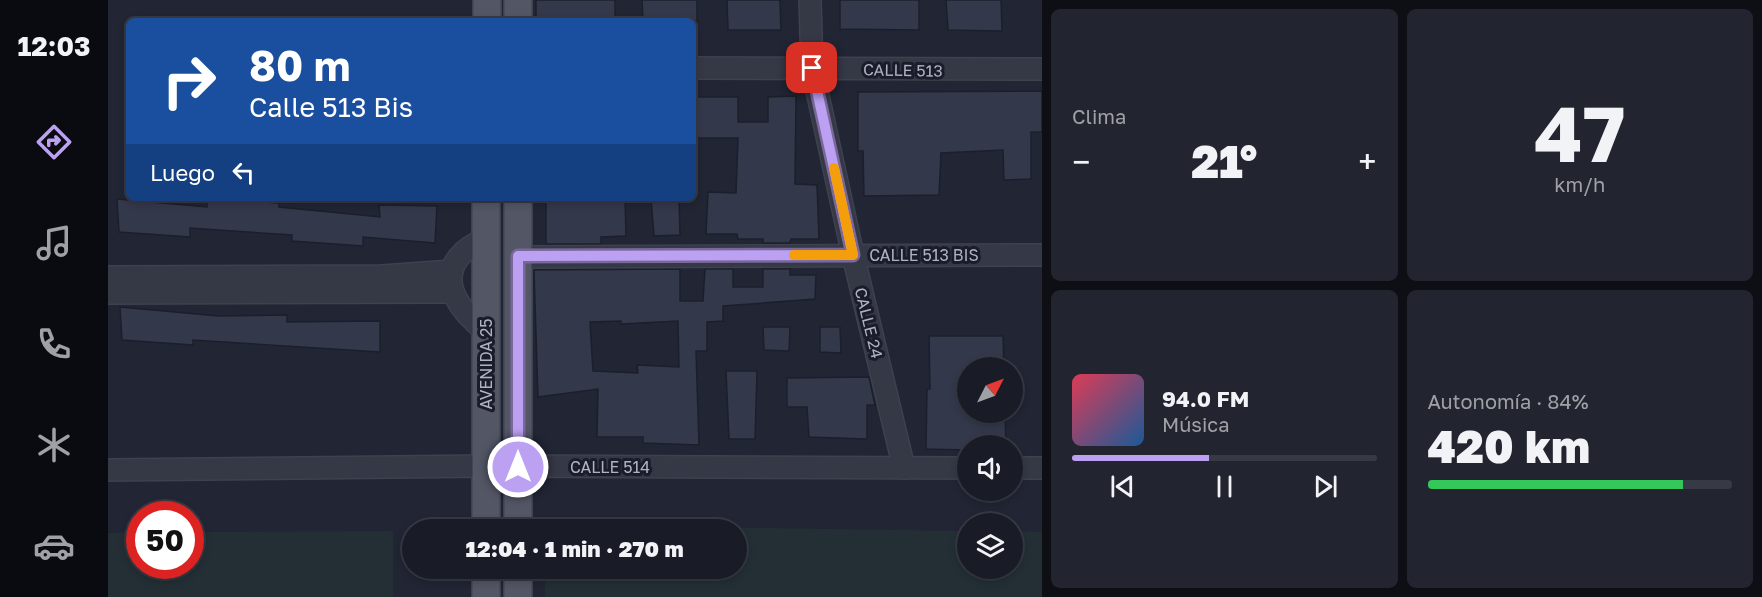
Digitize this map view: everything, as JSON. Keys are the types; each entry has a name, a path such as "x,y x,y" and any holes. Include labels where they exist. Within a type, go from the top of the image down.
{"main road":[{"path":"487,0 487,18"},
{"path":"518,0 518,18"},
{"name":"AVENIDA 25","path":"486,201 486,519"},
{"name":"AVENIDA 25","path":"518,201 518,519"},
{"path":"486,579 486,597"},
{"path":"518,579 518,597"}],"street":[{"name":"CALLE 24","path":"810,0 812,68 853,255 904,468"},
{"name":"CALLE 513","path":"696,68 1042,69"},
{"path":"486,238 460,255 453,271 453,292 461,309 486,331"},
{"name":"CALLE 513 BIS","path":"518,256 1042,255"},
{"path":"397,283 453,271"},
{"path":"112,285 397,283 453,292"},
{"name":"CALLE 514","path":"108,470 486,466 957,468"},
{"path":"1023,468 1042,468"}],"shaded area":[{"path":"747,528 957,531 957,579 1023,579 1023,531 1042,532 1042,597 545,597 545,579 747,579"},
{"path":"393,531 393,597 108,597 108,533 126,532 126,579 204,579 204,532"}],"building":[{"path":"536,0 615,0 615,18 536,18"},
{"path":"642,0 697,0 697,21 696,18 643,18"},
{"path":"727,0 780,0 781,30 728,30"},
{"path":"840,0 919,0 919,30 840,29"},
{"path":"946,0 1001,0 1002,31 948,30"},
{"path":"1042,91 1042,132 1031,132 1031,179 1004,180 1003,150 941,153 939,195 864,196 863,151 858,151 858,92"},
{"path":"796,96 795,184 817,185 819,239 791,239 790,243 763,243 763,239 738,239 737,234 706,234 708,192 736,193 738,138 696,138 696,97 738,97 738,122 768,122 768,97"},
{"path":"117,199 207,207 207,201 250,201 279,203 279,207 380,217 379,205 437,206 435,243 363,237 363,246 292,241 292,235 190,228 190,237 119,232"},
{"path":"546,201 625,201 626,236 601,237 601,244 546,244"},
{"path":"651,201 679,201 680,235 654,236"},
{"path":"680,269 680,301 703,301 705,269 733,269 733,287 763,287 763,269 790,269 790,275 816,275 815,299 723,306 723,321 707,322 707,351 696,351 699,445 643,443 643,437 597,437 598,389 538,397 534,270","holes":["621,321 621,324 678,321 679,367 637,365 638,373 593,371 590,322"]},
{"path":"120,307 218,316 287,315 287,322 380,321 380,352 193,340 193,345 122,340"},
{"path":"763,327 790,327 789,351 764,350"},
{"path":"820,327 840,327 841,353 820,352"},
{"path":"929,336 1003,336 1004,357 957,357 957,423 1005,423 1006,435 957,435 957,450 926,449 927,389 930,389"},
{"path":"726,371 757,371 755,439 729,439"},
{"path":"869,377 875,405 867,405 867,439 809,437 807,407 787,407 787,378"}],"slow traffic":[{"path":"794,255 853,255 834,168"}],"route":[{"path":"518,467 518,256 853,255 812,68"}]}
